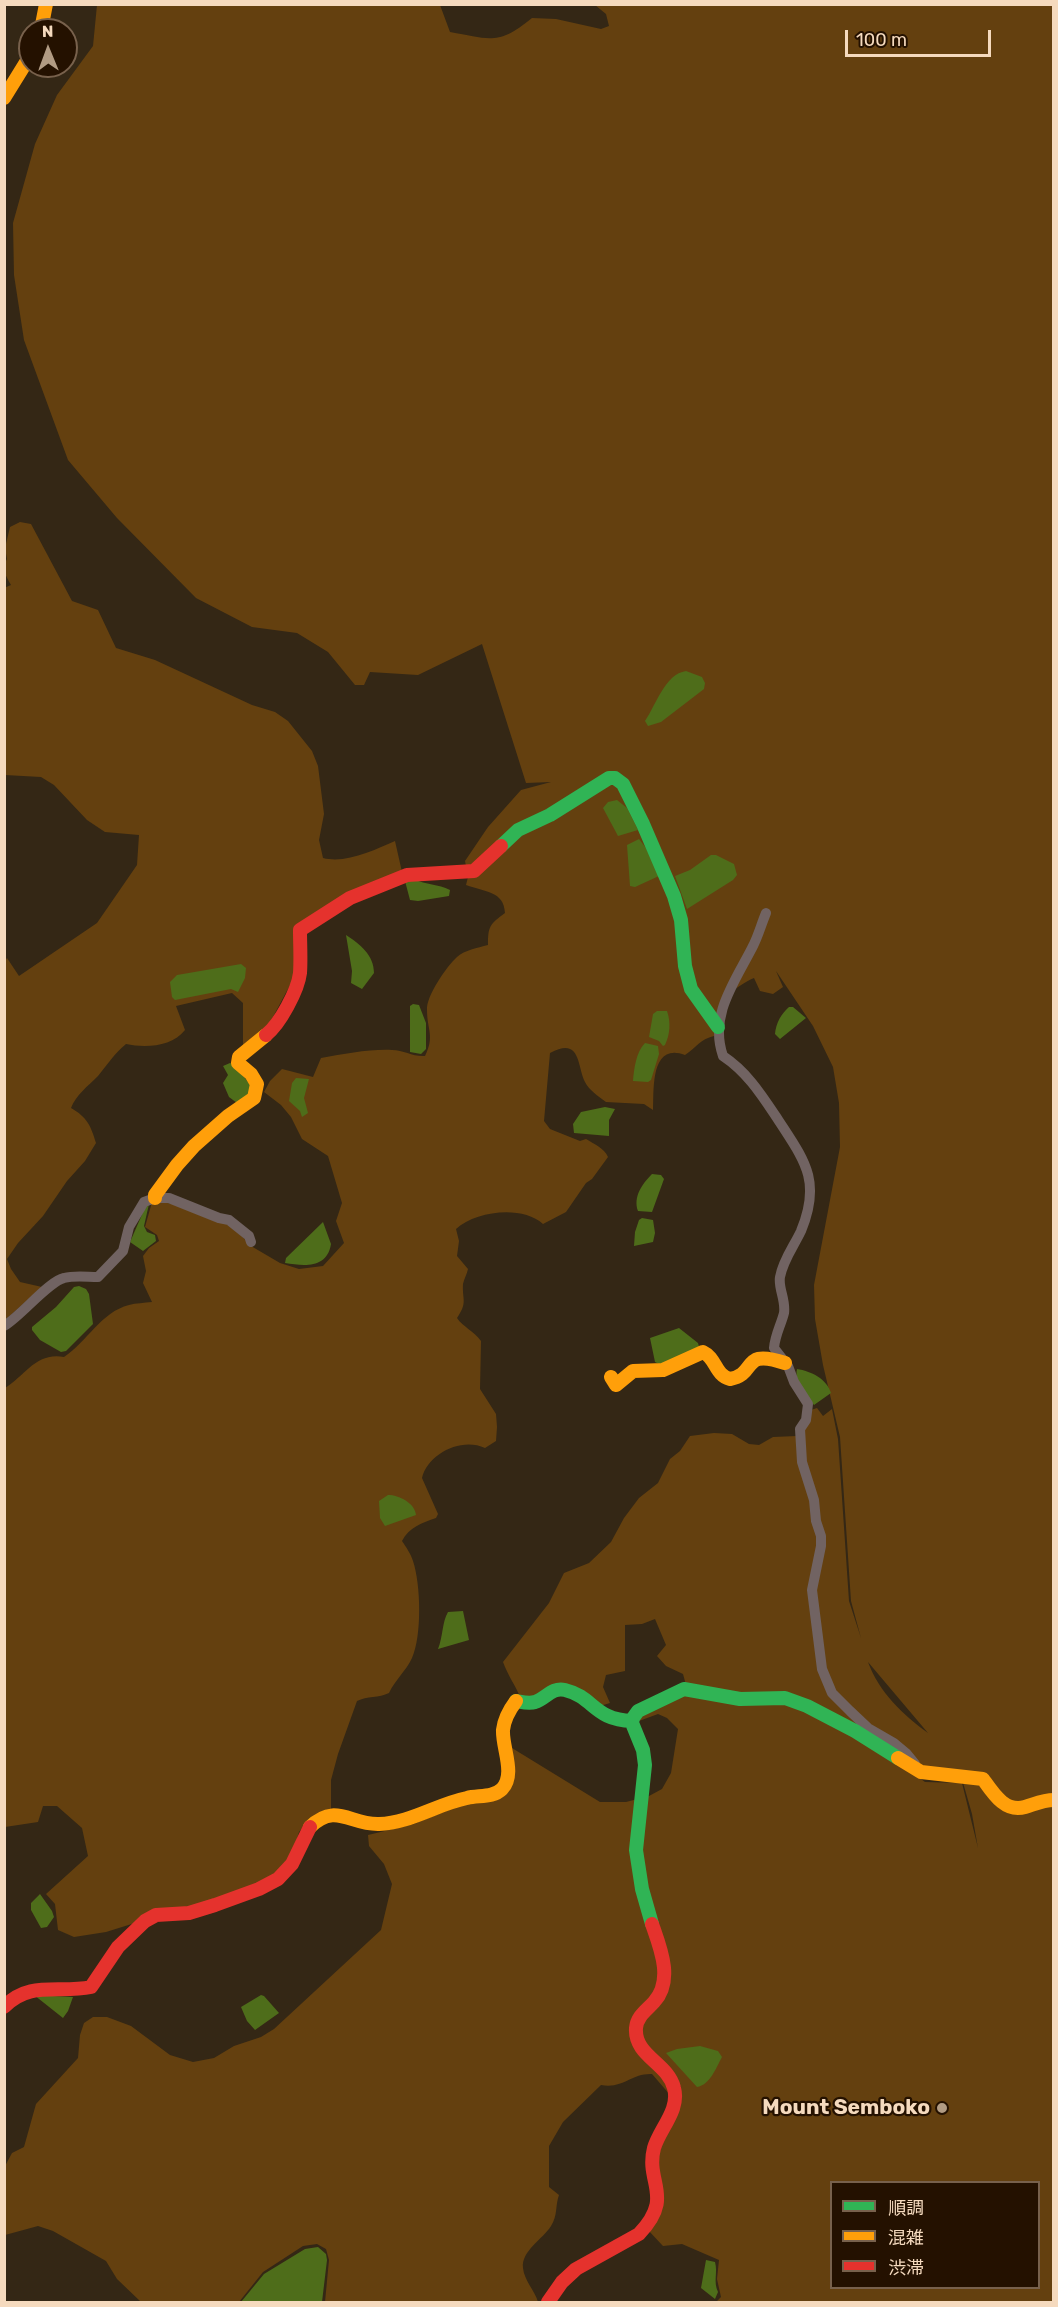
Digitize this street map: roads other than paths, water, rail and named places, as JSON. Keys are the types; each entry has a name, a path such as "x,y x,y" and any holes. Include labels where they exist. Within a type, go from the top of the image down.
{"street":[{"path":"4,98 18,75"},
{"path":"155,1198 155,1195 165,1188 177,1165 229,1116 243,1109 252,1100 257,1090 255,1080 238,1063 239,1057 272,1030 290,1001 300,975 300,930 350,898 407,875 474,871 519,830 550,815 609,778 615,778 623,784 665,872 681,920 684,966 691,989 718,1027"},
{"path":"766,913 753,945 727,995 718,1027 723,1056 743,1071 799,1151 808,1171 812,1189 808,1212 779,1279 784,1313 775,1337 774,1348 808,1404 806,1420 800,1429 802,1462 814,1500 816,1521 821,1536 812,1590 822,1669 832,1693 867,1728 894,1743 906,1753 921,1772"},
{"path":"4,1326 14,1320 53,1283 62,1278 98,1277 123,1251 129,1227 144,1202 155,1198 169,1198 229,1220 249,1236 251,1242"},
{"path":"611,1377 616,1385 633,1371 663,1370 702,1352 708,1354 722,1376 729,1378 741,1376 748,1371 751,1362 757,1358 785,1363"},
{"path":"548,2302 571,2273 582,2265 625,2245 643,2231 654,2215 658,2198 653,2150 673,2106 675,2090 669,2077 644,2054 637,2043 635,2028 639,2016 657,1999 663,1987 665,1967 639,1877 636,1839 644,1782 644,1756 641,1741 633,1729 632,1720 636,1713 684,1689 740,1700 785,1698 807,1706 855,1731 921,1772 983,1779 998,1800 1011,1808 1023,1807 1042,1799 1053,1800"},
{"path":"4,2007 28,1991 53,1988 81,1991 91,1988 99,1971 134,1930 154,1915 180,1914 267,1886 280,1878 288,1869 309,1826 325,1816 344,1815 375,1824 390,1823 404,1821 468,1797 498,1793 504,1788 507,1780 503,1727 516,1701 535,1701 548,1692 563,1690 572,1693 608,1719 617,1722 632,1720"}],"place":[{"name":"Mount Semboko","path":"942,2108"}]}
